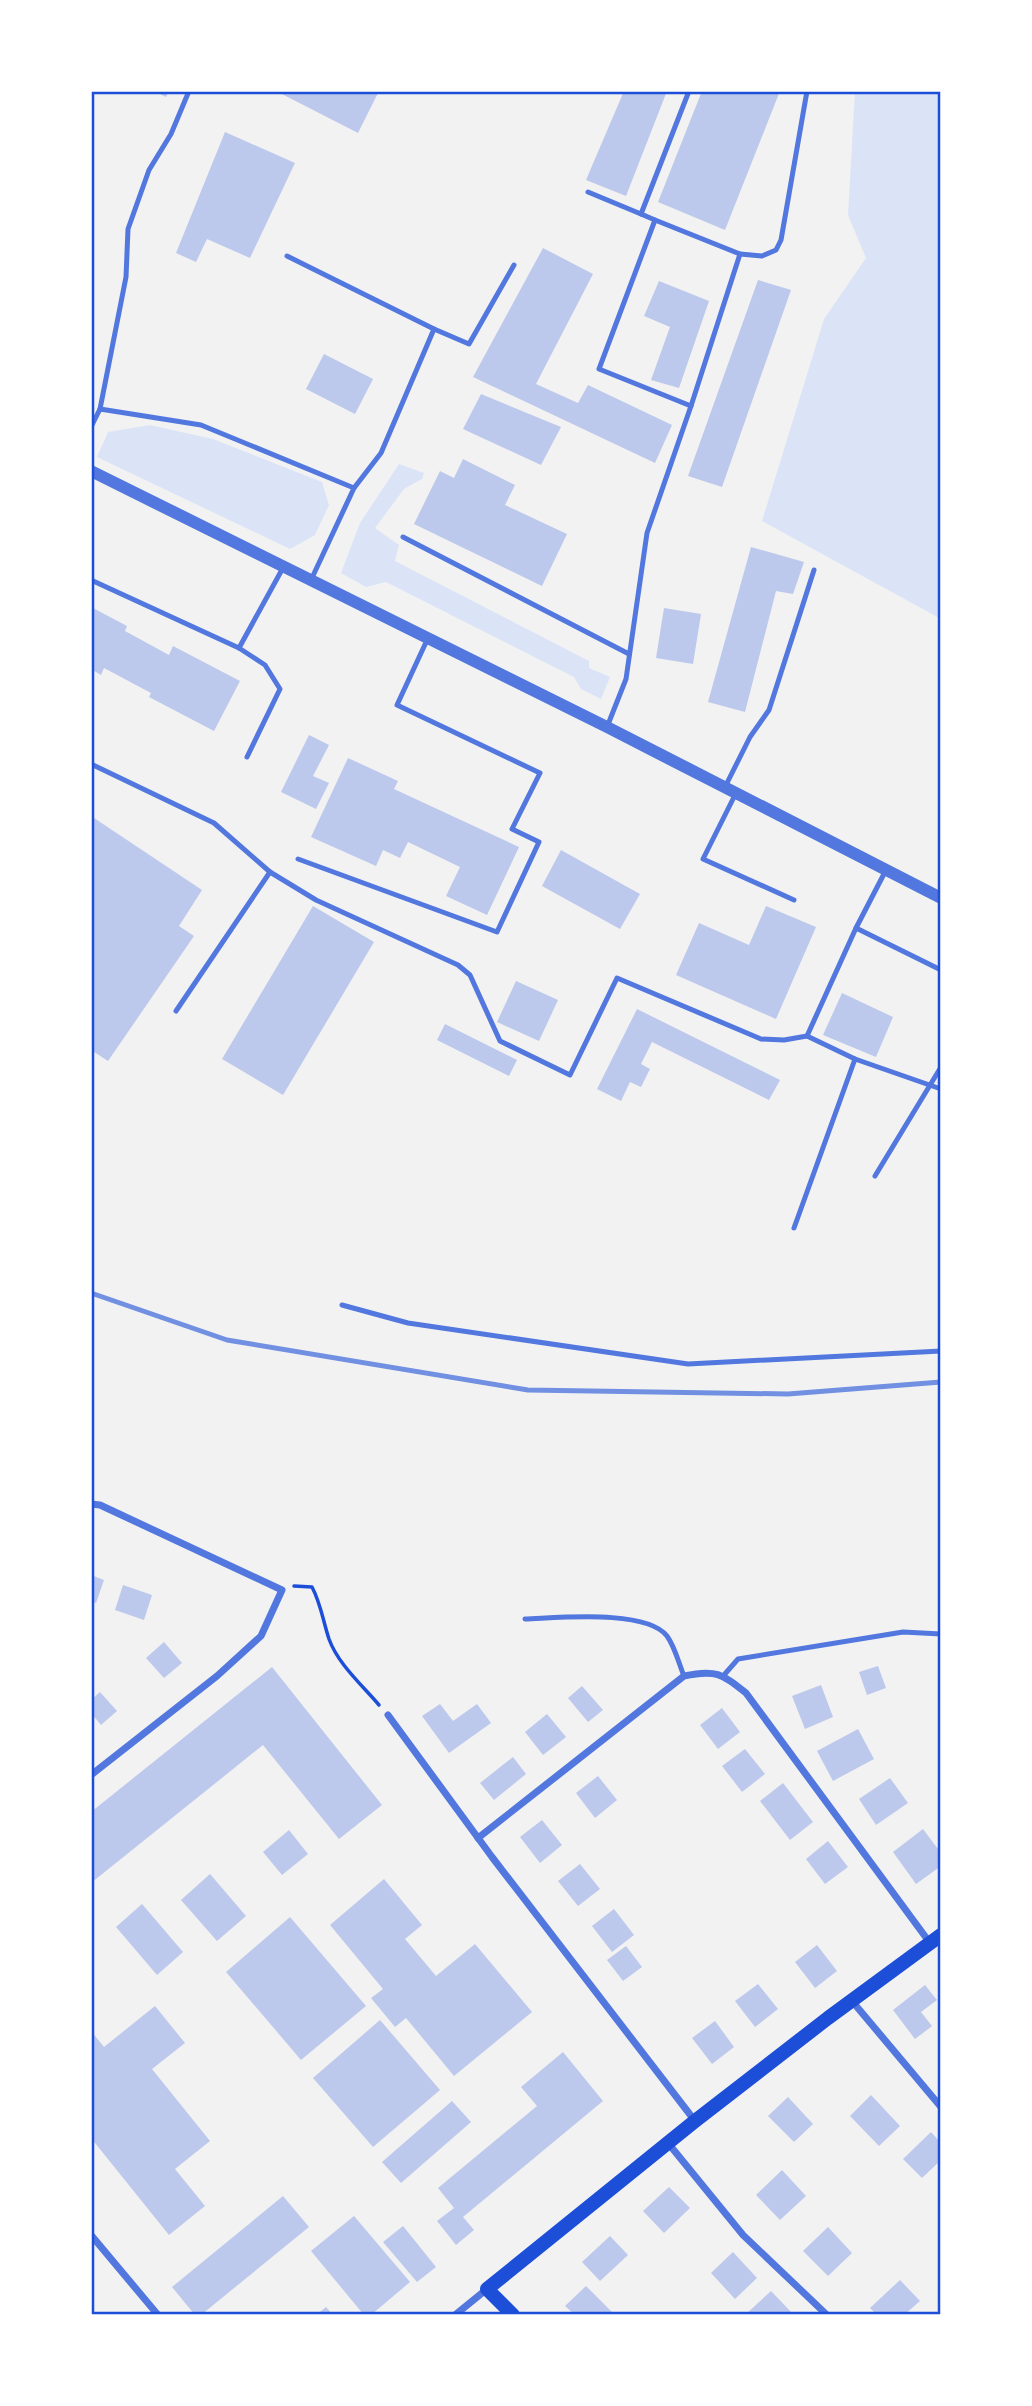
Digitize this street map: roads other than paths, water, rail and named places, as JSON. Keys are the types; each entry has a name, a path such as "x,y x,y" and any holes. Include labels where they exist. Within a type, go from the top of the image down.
{"main road":[{"path":"513,2315 487,2289 695,2121 936,1939"}],"street":[{"path":"91,471 607,727 941,898"},
{"path":"91,1504 100,1505 282,1590 261,1636 217,1676 91,1775"},
{"path":"478,1838 684,1676 702,1672 724,1675 746,1693 936,1939"},
{"path":"388,1716 695,2121"},
{"path":"852,2001 941,2107"},
{"path":"667,2143 743,2235 827,2315"},
{"path":"91,2235 158,2315"},
{"path":"455,2315 487,2289"}],"lane":[{"path":"91,427 100,409 126,276 128,229 149,170 171,134 189,91"},
{"path":"641,214 689,91"},
{"path":"588,192 740,254 762,256 776,250 807,91"},
{"path":"655,220 599,369 691,406"},
{"path":"607,727 626,679 647,533 740,254"},
{"path":"287,256 469,344 514,265"},
{"path":"311,580 354,488 381,453 434,329"},
{"path":"100,409 201,425 354,488"},
{"path":"403,537 629,654"},
{"path":"239,648 284,566"},
{"path":"794,900 703,859 750,737 769,710 814,570"},
{"path":"91,580 239,648 265,665 280,689 247,757"},
{"path":"298,859 497,932 539,842 512,829 540,773 397,705 428,638"},
{"path":"91,764 214,823 270,872 317,900 458,965 470,975 500,1041 570,1075 617,978 761,1039 784,1040 807,1036 855,1059 941,1089"},
{"path":"807,1036 856,928 886,870"},
{"path":"176,1011 270,872"},
{"path":"856,928 941,970"},
{"path":"794,1228 855,1059"},
{"path":"875,1176 941,1067"},
{"path":"342,1305 408,1323 688,1364 941,1350"},
{"path":"525,1619 629,1618 656,1626 667,1637 684,1676"},
{"path":"724,1675 738,1659 903,1632 941,1634"}],"railway":[{"path":"91,1293 227,1340 528,1390 788,1394 941,1382"}]}
